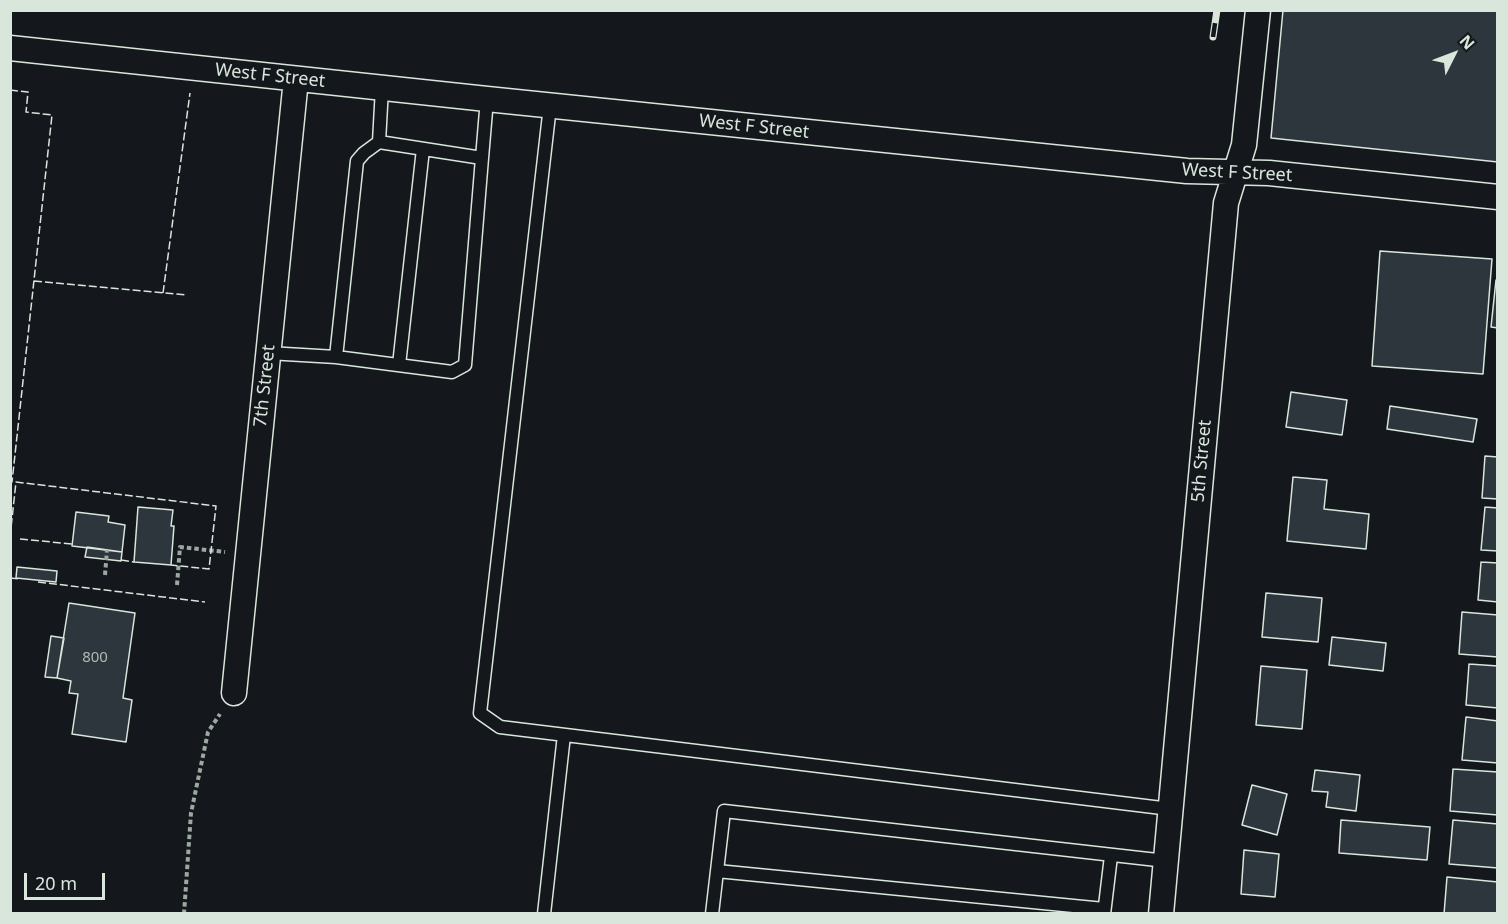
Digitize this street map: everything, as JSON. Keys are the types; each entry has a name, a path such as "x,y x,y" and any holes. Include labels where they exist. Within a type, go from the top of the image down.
{"street":[{"name":"5th Street","path":"1161,914 1226,203 1244,145 1258,10"},
{"name":"West F Street","path":"10,48 1187,171 1269,173 1497,197"},
{"name":"7th Street","path":"234,693 296,79"}],"lane":[{"path":"379,142 382,88"},
{"path":"268,353 336,353 452,372 465,365 487,99"},
{"path":"550,106 480,713 500,727 1170,809"},
{"path":"336,353 357,161 379,142 482,158"},
{"path":"399,365 423,149"},
{"path":"544,914 564,735"},
{"path":"712,914 724,811 1166,861"},
{"path":"717,871 1104,911 1111,856"}],"path":[{"path":"177,585 180,547 248,555"},
{"path":"105,575 108,550"},
{"path":"184,914 191,813 208,732 234,693"}],"building":[{"path":"1283,10 1498,10 1498,162 1271,138"},
{"path":"1380,251 1492,259 1483,374 1372,366"},
{"path":"1496,280 1498,281 1498,328 1491,327"},
{"path":"1291,392 1347,400 1342,435 1286,427"},
{"path":"1390,406 1477,419 1473,442 1387,429"},
{"path":"1485,456 1498,457 1498,499 1482,498"},
{"path":"1293,477 1327,480 1324,509 1369,514 1366,549 1287,541"},
{"path":"138,507 173,510 171,565 134,562"},
{"path":"1485,507 1498,508 1498,551 1481,550"},
{"path":"76,512 109,516 108,522 125,525 122,552 72,546"},
{"path":"87,547 122,552 121,561 85,557"},
{"path":"1481,562 1498,563 1498,602 1478,600"},
{"path":"17,567 57,571 56,582 16,578"},
{"path":"1266,593 1322,598 1318,642 1262,637"},
{"path":"69,603 135,613 123,698 132,700 126,742 72,734 78,694 69,693 71,681 57,678"},
{"path":"1462,612 1498,615 1498,657 1459,654"},
{"path":"51,636 64,638 57,678 45,677"},
{"path":"1332,637 1386,643 1383,671 1329,665"},
{"path":"1469,664 1498,666 1498,708 1466,705"},
{"path":"1261,666 1307,670 1302,729 1256,725"},
{"path":"1466,717 1498,721 1498,763 1462,760"},
{"path":"1453,769 1498,772 1498,815 1450,811"},
{"path":"1315,770 1360,775 1356,811 1326,807 1328,792 1312,791"},
{"path":"1252,785 1287,794 1277,835 1242,825"},
{"path":"1341,820 1430,827 1427,860 1339,853"},
{"path":"1453,820 1498,824 1498,868 1449,864"},
{"path":"1244,850 1279,854 1275,897 1241,894"},
{"path":"1447,877 1498,882 1497,914 1444,914"}],"railway":[{"path":"1213,37 1217,10"}],"fence":[{"path":"10,90 28,92 26,112 52,115 12,482 10,482"},
{"path":"163,293 190,93"},
{"path":"34,281 187,295"},
{"path":"10,537 16,482 216,506 209,569 171,565"},
{"path":"20,539 72,544"},
{"path":"121,560 134,562"},
{"path":"10,578 20,579"},
{"path":"38,582 205,602"}]}
